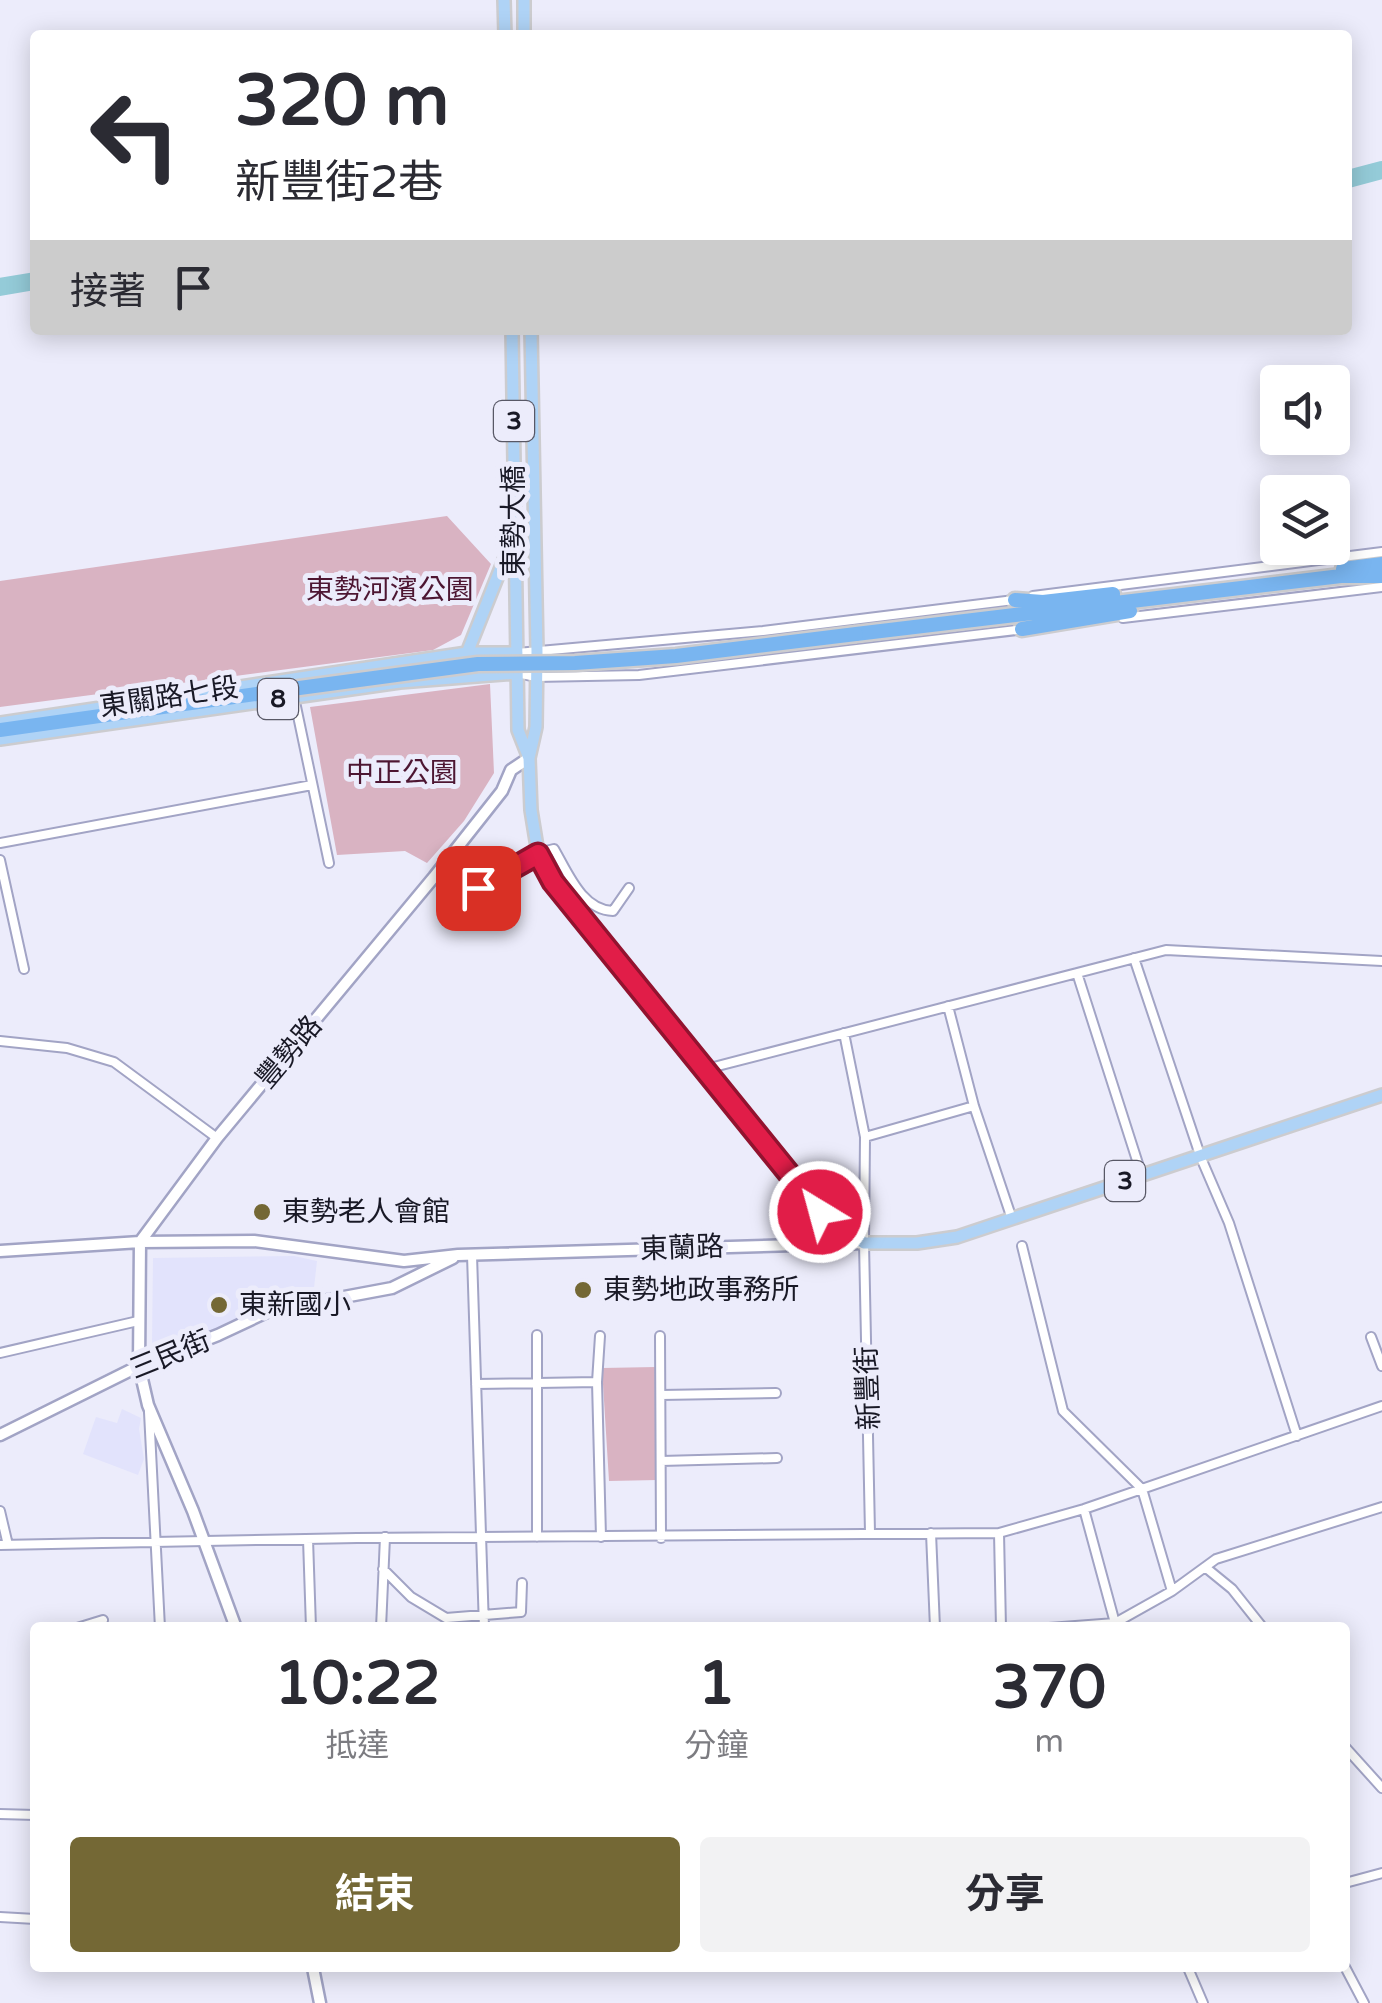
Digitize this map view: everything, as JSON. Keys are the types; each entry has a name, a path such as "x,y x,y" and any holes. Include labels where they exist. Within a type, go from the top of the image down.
{"highway":[{"path":"1015,600 1043,602 1382,566"},
{"path":"0,730 293,693 478,664 676,656 1340,576 1382,566"},
{"path":"1340,576 1382,577"},
{"path":"1022,629 1382,577"}],"main road":[{"path":"504,0 504,30"},
{"path":"524,0 524,30"},
{"name":"東勢大橋","path":"512,335 516,653"},
{"name":"東勢大橋","path":"531,335 537,652"},
{"path":"466,653 514,536"},
{"name":"3","path":"537,652 536,727 529,758 531,810 538,854 553,882 820,1212 864,1244"},
{"name":"東關路七段","path":"0,722 466,653 516,653"},
{"name":"3","path":"516,653 518,730 529,758"},
{"path":"398,664 400,682"},
{"name":"東關路七段","path":"0,739 293,693 517,673"},
{"name":"東蘭路","path":"864,1244 957,1237 1382,1095"}],"street":[{"path":"516,653 763,632 1382,552"},
{"path":"517,673 536,677 639,675 1382,587"},
{"path":"293,693 329,863"},
{"name":"豐勢路","path":"140,1242 217,1138 502,791 511,770 529,758"},
{"path":"0,844 312,785"},
{"path":"478,888 554,849 587,902 600,911 612,911 628,888"},
{"path":"0,860 24,970"},
{"path":"706,1069 1166,950 1382,961"},
{"path":"1134,958 1201,1158 1229,1223 1298,1436"},
{"path":"1077,972 1142,1176"},
{"path":"948,1006 974,1106 1012,1219"},
{"name":"新豐街","path":"844,1034 865,1137 870,1533"},
{"path":"0,1040 66,1048 114,1062 217,1138"},
{"path":"865,1137 974,1106"},
{"name":"東蘭路","path":"140,1242 267,1241 404,1260 472,1254 864,1244"},
{"path":"0,1252 140,1242 139,1366 148,1404 234,1622"},
{"path":"1022,1246 1063,1411 1142,1489 1172,1591"},
{"path":"472,1254 484,1622"},
{"name":"三民街","path":"0,1436 139,1366 218,1336 269,1311 392,1288 458,1255"},
{"path":"0,1353 138,1321"},
{"path":"537,1537 538,1336"},
{"path":"600,1336 597,1382 601,1537"},
{"path":"660,1336 661,1538"},
{"path":"1371,1337 1382,1366"},
{"path":"476,1384 597,1382"},
{"path":"661,1395 776,1393"},
{"path":"148,1404 160,1622"},
{"path":"0,1511 4,1545 999,1533 1142,1489 1382,1406"},
{"path":"661,1461 777,1458"},
{"path":"1121,1622 1216,1560 1382,1507"},
{"path":"1084,1508 1115,1622"},
{"path":"932,1533 935,1622"},
{"path":"999,1533 1001,1622"},
{"path":"382,1622 386,1538"},
{"path":"308,1539 311,1622"},
{"path":"1205,1567 1232,1590 1258,1622"},
{"path":"383,1570 411,1597 446,1618 521,1612 522,1583"},
{"path":"96,1622 103,1620"},
{"path":"1350,1753 1382,1788"},
{"path":"0,1814 30,1815"},
{"path":"1350,1882 1382,1873"},
{"path":"0,1917 30,1919"},
{"path":"314,1972 320,2003"},
{"path":"1190,1972 1203,2003"},
{"path":"1347,1972 1364,2003"}],"shaded area":[{"name":"東新國小","path":"294,1256 317,1261 313,1297 256,1312 216,1333 182,1343 152,1344 153,1258"},
{"path":"122,1409 141,1418 144,1459 138,1475 83,1454 96,1417 117,1423"}],"green space":[{"name":"東勢河濱公園","path":"447,516 491,564 461,635 433,650 0,707 0,581"},
{"name":"中正公園","path":"490,684 494,773 464,821 427,863 405,851 337,855 310,707"},
{"path":"656,1367 657,1480 609,1481 602,1368"}],"waterway":[{"path":"1352,178 1382,170"},
{"path":"0,287 30,282"}],"place":[{"name":"東勢老人會館","path":"262,1212"},
{"name":"東勢地政事務所","path":"583,1290"},
{"name":"東新國小","path":"219,1305"}],"route":[{"path":"478,888 538,854 553,882 820,1212"}]}
